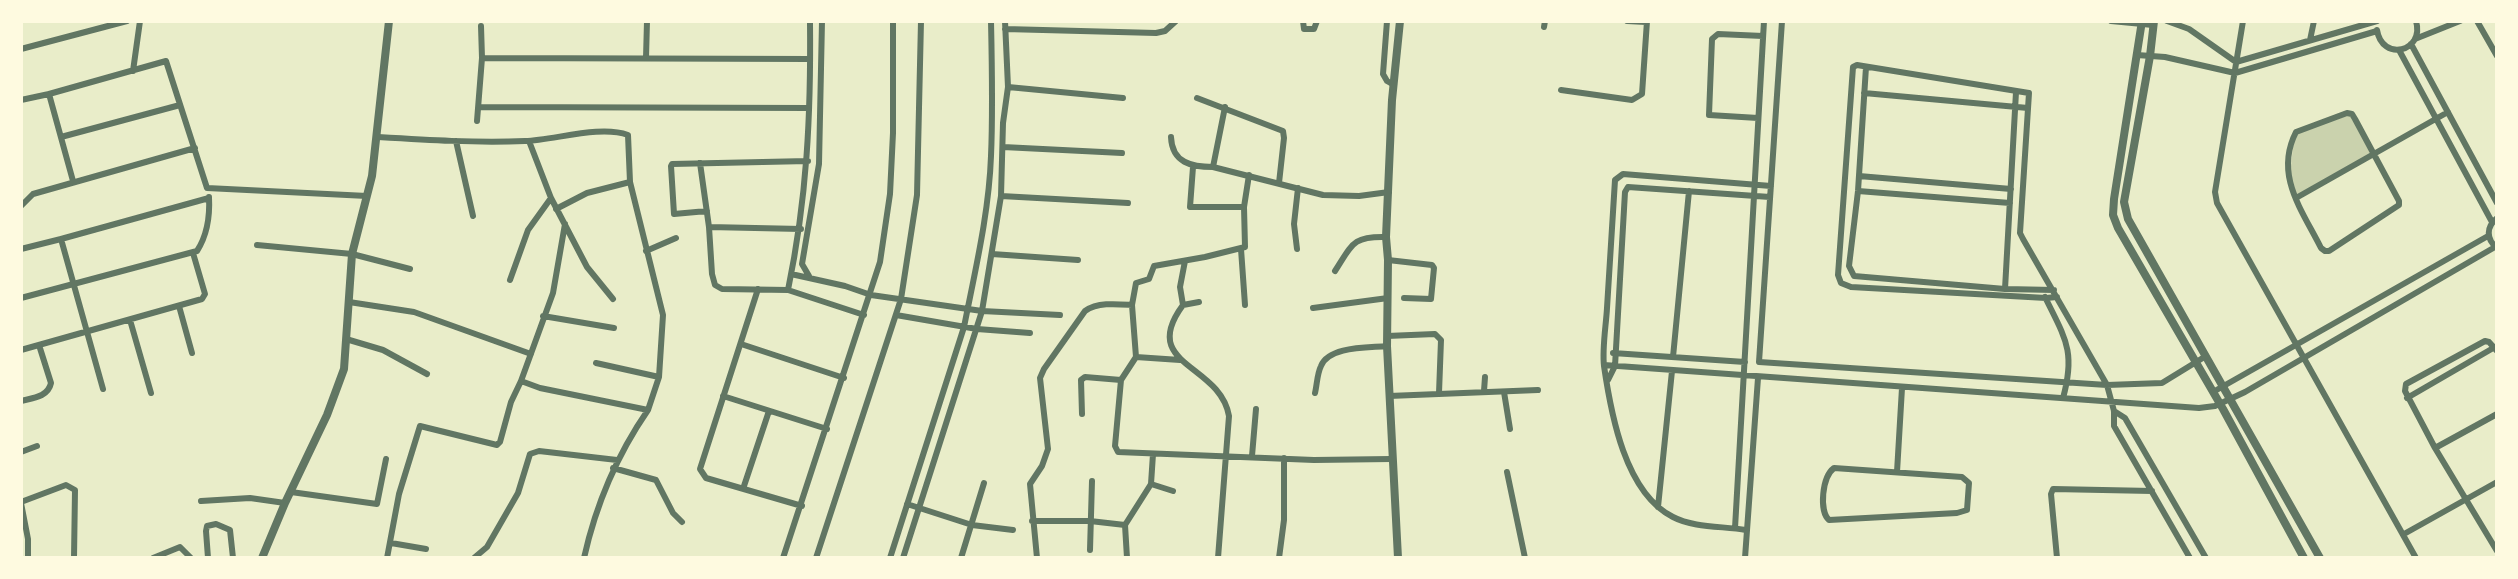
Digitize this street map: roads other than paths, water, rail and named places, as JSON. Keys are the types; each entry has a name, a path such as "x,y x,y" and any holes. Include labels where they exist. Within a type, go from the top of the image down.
{"street":[{"path":"21,49 127,21"},
{"path":"134,71 139,21"},
{"path":"261,558 327,415 344,369 352,254 378,137 389,21"},
{"path":"646,58 647,21"},
{"path":"804,229 810,21"},
{"path":"788,290 799,256 819,164 822,21"},
{"path":"783,558 864,315 875,295 890,194 893,21"},
{"path":"817,558 901,299 917,195 921,21"},
{"path":"890,558 968,309 985,217 991,159 991,21"},
{"path":"903,558 982,312 1002,196 1003,122 1007,87 1005,21"},
{"path":"1006,29 1156,33 1165,31 1176,21"},
{"path":"1303,21 1304,29 1314,29 1317,21"},
{"path":"1387,21 1384,74 1387,81 1394,85"},
{"path":"1398,558 1391,459 1386,237 1394,85 1401,21"},
{"path":"1561,90 1632,100 1639,98 1642,94 1647,22 1627,21"},
{"path":"1735,528 1764,21"},
{"path":"1783,21 1759,362 2107,385 2162,383 2206,356"},
{"path":"2111,21 2153,23 2150,56 2124,202 2130,223 2320,558"},
{"path":"2167,21 2189,29 2236,62"},
{"path":"2243,21 2216,198 2416,558"},
{"path":"2311,40 2314,21"},
{"path":"2213,392 2488,236 2495,220 2435,119 2399,50 2386,46 2379,37 2378,21 2236,62"},
{"path":"2413,41 2417,33 2416,21"},
{"path":"2399,50 2413,41 2460,21"},
{"path":"2477,21 2497,56"},
{"path":"2142,22 2113,199 2113,215 2304,558"},
{"path":"477,121 482,58 481,26"},
{"path":"2137,55 2165,57 2235,74 2377,31"},
{"path":"1758,118 1709,115 1712,39 1718,34 1763,36"},
{"path":"2413,41 2497,203"},
{"path":"482,58 810,59"},
{"path":"21,100 167,63 207,188 210,216 206,232 197,251 193,253 21,298"},
{"path":"2057,297 1850,287 1842,284 1838,275 1853,67 2029,94 2020,233 2054,290 2107,385 2114,411 2113,426 2190,558"},
{"path":"1854,276 1849,266 1858,191 1866,67"},
{"path":"810,79 821,79"},
{"path":"1007,87 1123,98"},
{"path":"2005,289 2016,92"},
{"path":"1864,93 2028,108"},
{"path":"49,94 73,181"},
{"path":"1197,97 1283,131 1279,183"},
{"path":"61,136 180,105"},
{"path":"479,107 809,108"},
{"path":"1213,167 1225,107"},
{"path":"2296,198 2448,112"},
{"path":"2352,114 2375,152 2399,205 2329,251 2325,251 2320,248 2296,198 2287,176 2294,137 2302,128 2352,114"},
{"path":"992,122 1003,122"},
{"path":"378,137 529,141 603,133 625,134 630,139 630,182 663,315 659,377 648,410 613,468 584,558"},
{"path":"1171,137 1171,146 1177,156 1193,167 1213,167 1323,195 1359,196 1389,192"},
{"path":"456,141 473,216"},
{"path":"529,141 556,209 587,267 612,299"},
{"path":"1003,147 1122,153"},
{"path":"21,206 33,194 195,148"},
{"path":"707,211 676,215 673,212 671,166 808,161"},
{"path":"700,163 715,285 722,289 788,290 864,315"},
{"path":"1193,167 1190,207 1244,207"},
{"path":"1250,175 1244,207 1245,247 1154,266 1149,279 1136,283 1132,304 1136,357 1121,380 1117,402 1116,450 1123,453 1153,454 1391,459"},
{"path":"1619,175 1771,186"},
{"path":"1619,175 1628,187 1770,197"},
{"path":"1619,175 1615,180 1604,353 1612,413 1619,440 1637,481 1658,507 1672,517 1685,522 1746,530"},
{"path":"1859,176 2011,189"},
{"path":"556,209 587,193 630,182"},
{"path":"1608,380 1615,366 1625,192 1628,187"},
{"path":"207,188 367,196"},
{"path":"1297,249 1294,224 1298,188"},
{"path":"1673,357 1689,191"},
{"path":"1858,191 2010,203"},
{"path":"1002,196 1128,203"},
{"path":"21,249 209,198"},
{"path":"510,280 528,230 551,198"},
{"path":"2119,229 2130,223"},
{"path":"387,558 399,494 420,426 497,445 500,442 511,402 531,354 555,283 565,224"},
{"path":"709,227 804,229"},
{"path":"1604,365 2199,408 2231,399 2496,248 2488,236"},
{"path":"1335,271 1346,252 1358,241 1367,237 1386,237"},
{"path":"646,251 676,238"},
{"path":"61,239 103,389"},
{"path":"257,245 352,254 410,269"},
{"path":"1241,249 1244,305"},
{"path":"21,350 198,301 205,294 193,253"},
{"path":"992,254 1078,260"},
{"path":"799,256 802,267 809,276"},
{"path":"1388,260 1432,265 1434,268 1431,299 1404,298"},
{"path":"1184,305 1180,287 1185,261"},
{"path":"791,274 809,276 875,295 982,312 1060,315"},
{"path":"1842,284 1854,276 2005,289 2054,290"},
{"path":"758,289 700,469 706,478 802,506"},
{"path":"2042,289 2067,342 2067,383 2063,398"},
{"path":"1313,309 1388,298"},
{"path":"349,302 414,312 531,354"},
{"path":"1199,302 1184,305 1172,321 1168,332 1170,344 1180,360 1203,375 1227,404 1227,456 1218,558"},
{"path":"1037,558 1030,484 1042,466 1048,449 1040,387 1044,369 1088,309 1115,303 1132,304"},
{"path":"179,306 192,353"},
{"path":"896,315 977,329 1030,333"},
{"path":"543,316 614,328"},
{"path":"130,320 151,393"},
{"path":"1315,393 1322,363 1340,351 1435,334 1441,340 1438,393"},
{"path":"346,338 383,349 427,374"},
{"path":"2407,398 2496,349 2485,341 2406,384 2404,391 2407,398 2435,448 2497,550"},
{"path":"741,344 844,378"},
{"path":"21,401 45,394 49,389 51,383 40,345"},
{"path":"1604,353 1745,362"},
{"path":"1136,357 1180,360"},
{"path":"596,363 659,377"},
{"path":"1827,383 1828,367"},
{"path":"1658,507 1672,371"},
{"path":"1082,414 1081,380 1085,377 1121,380"},
{"path":"1484,391 1485,377"},
{"path":"1745,558 1758,378"},
{"path":"521,381 540,388 648,410"},
{"path":"1897,472 1902,388"},
{"path":"1389,396 1538,390"},
{"path":"1504,392 1510,429"},
{"path":"723,396 827,429"},
{"path":"1252,456 1256,409"},
{"path":"743,489 769,411"},
{"path":"2114,411 2125,418 2206,558"},
{"path":"2435,448 2497,414"},
{"path":"21,452 37,446"},
{"path":"474,558 487,547 518,493 530,454 539,451 617,460"},
{"path":"1127,558 1125,525 1151,484 1153,454"},
{"path":"1279,558 1284,520 1284,458"},
{"path":"291,492 377,505 386,459"},
{"path":"613,468 656,480 673,513 682,522"},
{"path":"1831,469 1897,472 1962,477 1967,480 1969,489 1967,510 1957,513 1826,519 1824,493 1831,469"},
{"path":"1507,472 1525,558"},
{"path":"1090,550 1092,481"},
{"path":"2404,534 2497,482"},
{"path":"961,558 984,484"},
{"path":"1151,484 1173,491"},
{"path":"28,558 28,539 21,503 66,485 75,491 74,558"},
{"path":"2057,558 2053,489 2152,491"},
{"path":"201,501 250,498 285,503"},
{"path":"907,504 972,525 1013,530"},
{"path":"1032,521 1090,521 1125,525"},
{"path":"208,558 207,526 216,524 230,530 233,558"},
{"path":"2296,542 2308,536"},
{"path":"391,543 426,549"},
{"path":"153,558 180,547 191,558"}]}
